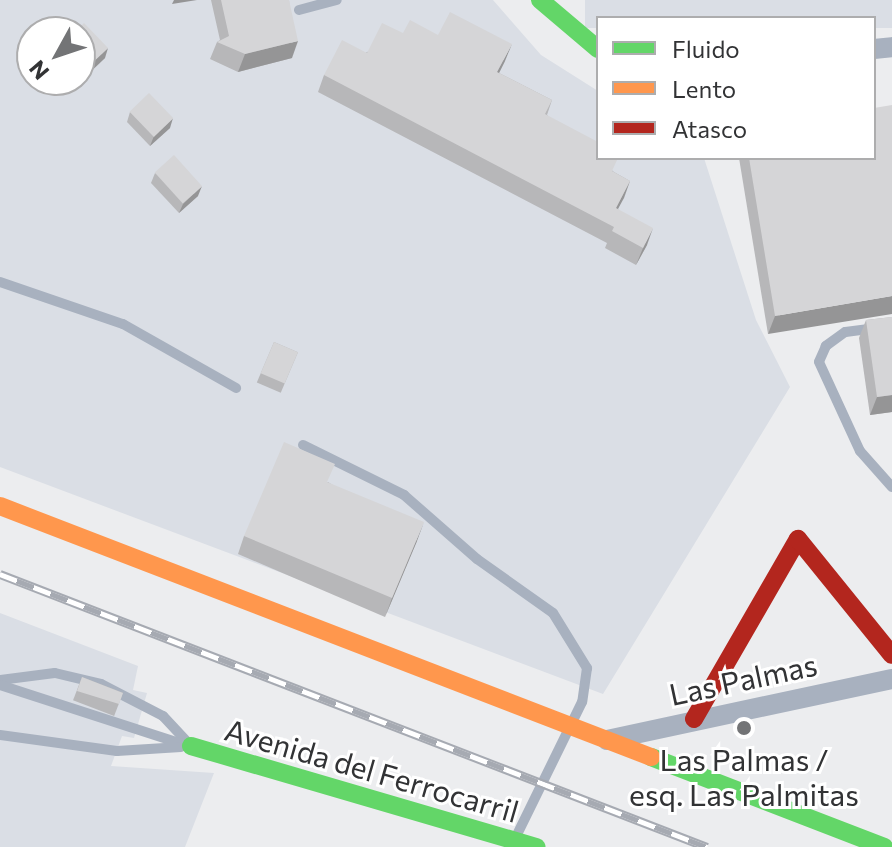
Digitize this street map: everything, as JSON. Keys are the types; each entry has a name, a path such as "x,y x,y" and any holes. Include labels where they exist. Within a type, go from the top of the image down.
{"main road":[{"path":"540,0 596,47"},
{"path":"0,506 884,847"},
{"path":"694,719 792,542 798,539 892,655"},
{"name":"Avenida del Ferrocarril","path":"191,746 513,843 537,847"}],"street":[{"name":"Las Palmas","path":"607,740 892,679"}],"lane":[{"path":"299,10 337,0"},
{"path":"0,282 123,324 236,388"},
{"path":"892,326 845,332 826,346 819,362 860,451 892,487"},
{"path":"303,445 404,495 477,559 553,613 587,668 582,702 513,843"},
{"path":"0,682 30,673 78,677 148,706 191,746"},
{"path":"0,682 191,746"},
{"path":"0,735 117,751 191,746"}],"shaded area":[{"path":"0,0 493,0 541,55 596,90 596,160 705,160 756,320 790,387 603,694 0,467"},
{"path":"585,0 892,0 892,28 876,28 876,16 596,16 596,28 585,28"},
{"path":"0,613 138,666 133,690 147,693 134,738 122,736 111,766 214,773 185,847 0,847"}],"building":[{"path":"221,0 289,0 298,41 245,54 217,42 229,36"},
{"path":"450,12 512,44 497,72 552,100 545,114 596,141 596,160 617,160 612,171 630,181 616,208 653,228 643,248 612,231 614,227 324,75 342,40 367,53 382,23 403,33 410,20 438,35"},
{"path":"96,36 108,48 96,59"},
{"path":"149,93 173,118 154,137 130,112"},
{"path":"892,105 892,296 775,316 749,160 876,160 876,108"},
{"path":"174,155 202,186 183,204 155,172"},
{"path":"892,317 892,395 877,397 866,320"},
{"path":"274,342 298,352 285,383 261,373"},
{"path":"284,442 335,464 327,482 424,522 392,598 244,536"},
{"path":"82,677 123,693 119,704 77,691"}],"railway":[{"path":"0,574 707,847"}],"traffic: fast":[{"path":"540,0 596,47"},
{"path":"191,746 537,847"},
{"path":"651,757 884,847"}],"traffic: slow":[{"path":"0,506 651,757"}],"traffic: jam":[{"path":"694,719 798,539 892,655"}],"place":[{"name":"Las Palmas / esq. Las Palmitas","path":"744,728"}]}
